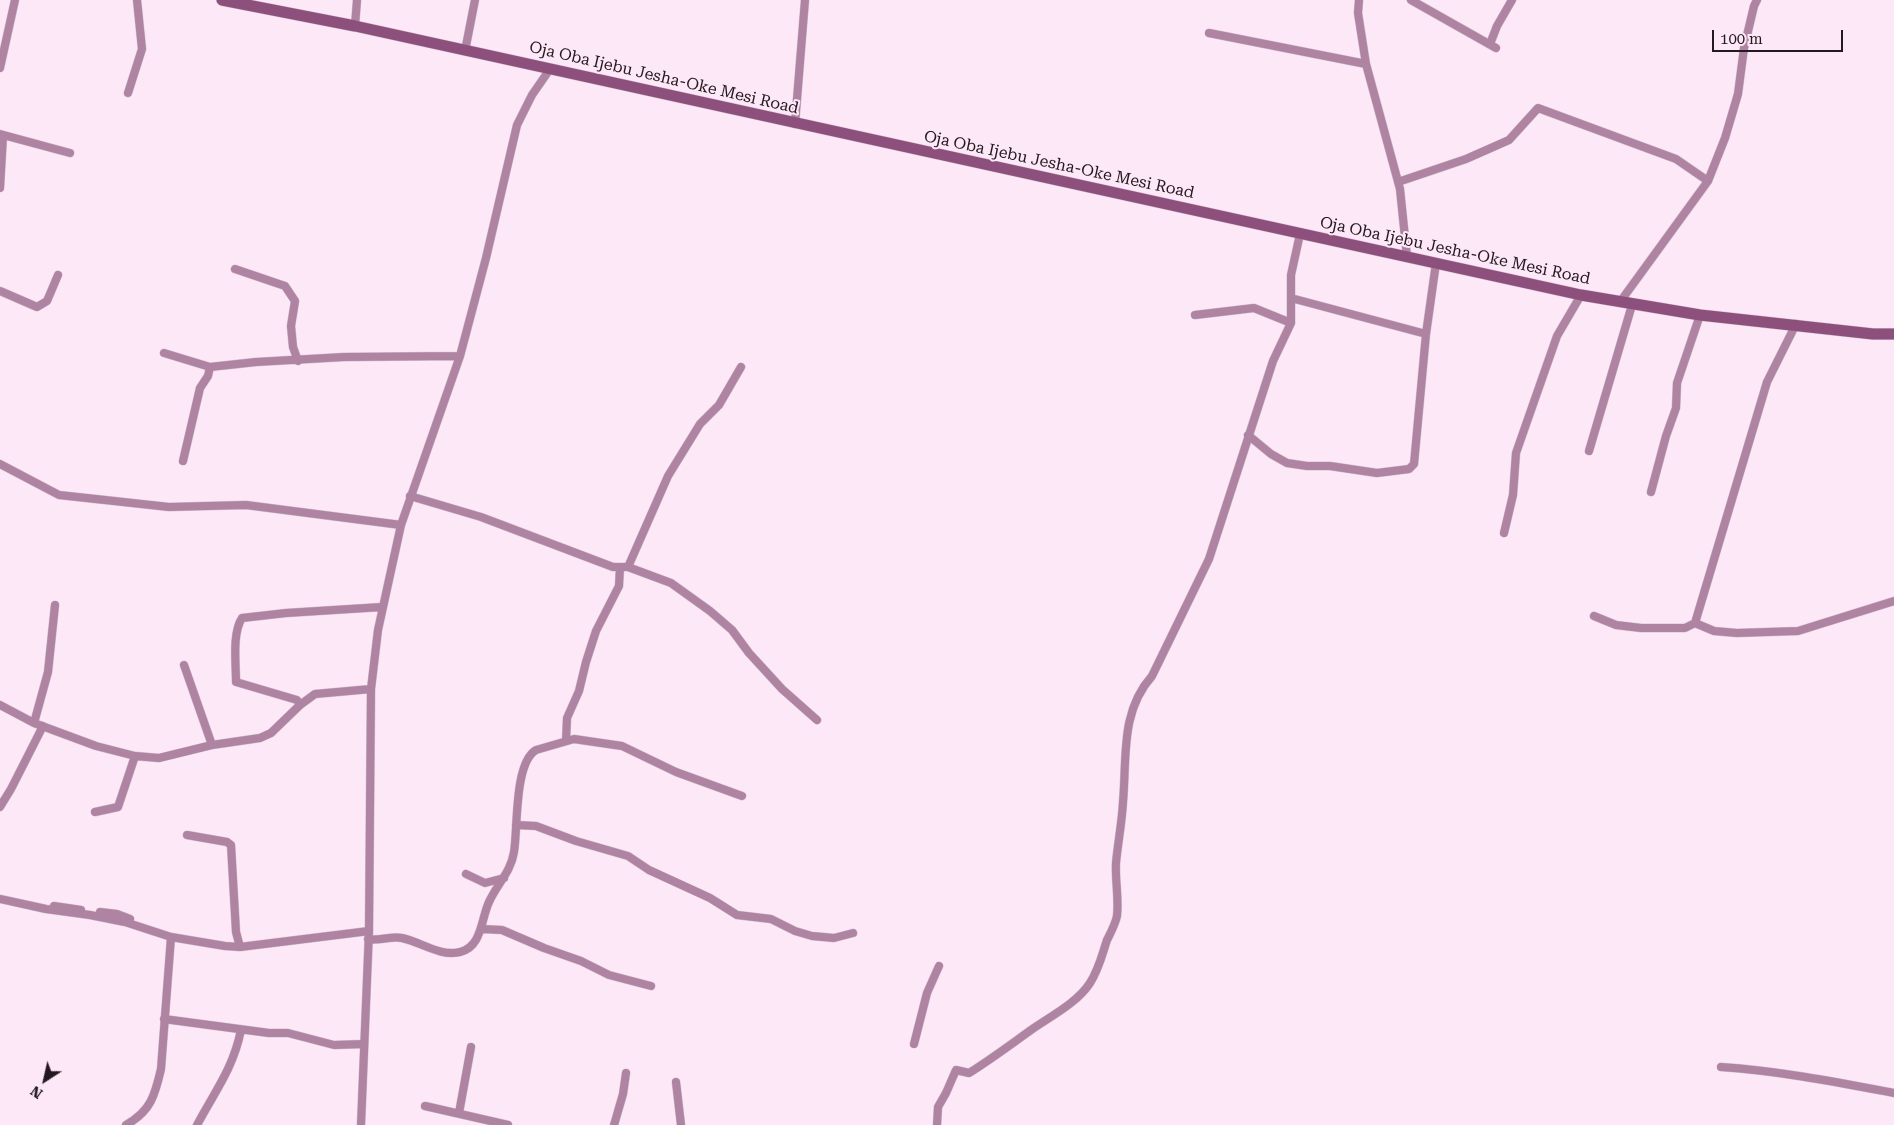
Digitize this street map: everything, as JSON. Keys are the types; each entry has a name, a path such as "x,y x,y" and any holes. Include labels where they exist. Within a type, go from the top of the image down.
{"main road":[{"name":"Oja Oba Ijebu Jesha-Oke Mesi Road","path":"222,0 355,26 1407,258 1626,304 1700,315 1796,324 1873,334 1894,334"}],"street":[{"path":"0,68 15,0"},
{"path":"128,93 142,49 137,0"},
{"path":"355,26 357,0"},
{"path":"465,51 475,0"},
{"path":"795,124 806,0"},
{"path":"1359,0 1358,13 1366,64 1398,182 1407,258"},
{"path":"1411,0 1493,46 1496,26 1512,0"},
{"path":"1589,452 1626,304 1708,181 1725,138 1738,94 1744,48 1757,0"},
{"path":"1208,33 1366,64"},
{"path":"361,1125 369,935 371,689 382,607 401,525 410,496 460,356 486,258 517,124 532,95 550,69"},
{"path":"1398,182 1466,159 1509,140 1538,108 1676,159 1708,181"},
{"path":"0,188 1,135 70,153"},
{"path":"937,1125 938,1107 956,1070 969,1073 992,1059 1078,998 1090,984 1098,970 1117,915 1115,881 1123,803 1126,734 1141,688 1152,676 1210,559 1272,361 1291,323 1291,275 1300,234"},
{"path":"1248,435 1271,454 1287,463 1307,466 1330,466 1377,473 1409,469 1414,464 1426,334 1436,264"},
{"path":"235,269 285,286 295,301 291,326 298,361"},
{"path":"0,291 37,307 47,301 58,275"},
{"path":"1504,533 1513,495 1516,453 1557,336 1581,295"},
{"path":"1291,298 1426,334"},
{"path":"1195,315 1254,308 1291,323"},
{"path":"1651,492 1666,436 1676,408 1677,382 1700,315"},
{"path":"1594,616 1616,626 1641,628 1685,628 1695,623 1767,382 1796,324"},
{"path":"164,353 210,367 256,362 344,357 460,356"},
{"path":"183,461 200,388 208,376 210,367"},
{"path":"566,741 567,718 579,691 596,631 619,586 624,567 668,476 700,424 719,406 741,367"},
{"path":"0,464 59,496 169,507 246,505 401,525"},
{"path":"410,496 481,517 613,568 624,567 671,583 710,611 732,630 782,690 817,720"},
{"path":"1695,623 1714,631 1737,633 1798,631 1894,601"},
{"path":"34,723 48,672 55,605"},
{"path":"300,705 297,700 236,682 236,634 238,624 242,618 269,614 382,607"},
{"path":"184,664 212,745"},
{"path":"0,705 34,723 96,746 135,756 159,758 212,745 260,738 271,733 300,705 315,694 371,689"},
{"path":"0,807 43,726"},
{"path":"0,898 46,909 125,922 171,936 225,946 240,947 369,935 384,940 399,937 455,954 468,950 473,944 482,929 489,902 510,868 514,852 519,796 524,769 527,759 536,750 574,739 622,746 676,772 742,796"},
{"path":"95,812 118,807 135,756"},
{"path":"516,825 536,826 576,841 628,856 649,870 710,898 737,915 771,919 795,931 812,936 834,938 853,934"},
{"path":"187,834 227,842 232,845 236,932 240,947"},
{"path":"466,874 485,883 504,878"},
{"path":"485,883 489,902"},
{"path":"54,906 117,914 171,936"},
{"path":"482,929 502,930 544,948 582,961 609,975 651,986"},
{"path":"126,1125 135,1120 149,1106 155,1096 161,1069 171,936"},
{"path":"914,1044 928,993 939,966"},
{"path":"164,1019 241,1030 296,1035 334,1045 364,1044"},
{"path":"197,1125 215,1091 226,1076 238,1049 241,1030"},
{"path":"458,1113 471,1047"},
{"path":"1721,1067 1765,1070 1807,1076 1894,1093"},
{"path":"614,1125 623,1094 626,1073"},
{"path":"676,1082 681,1125"},
{"path":"425,1106 508,1125"}]}
